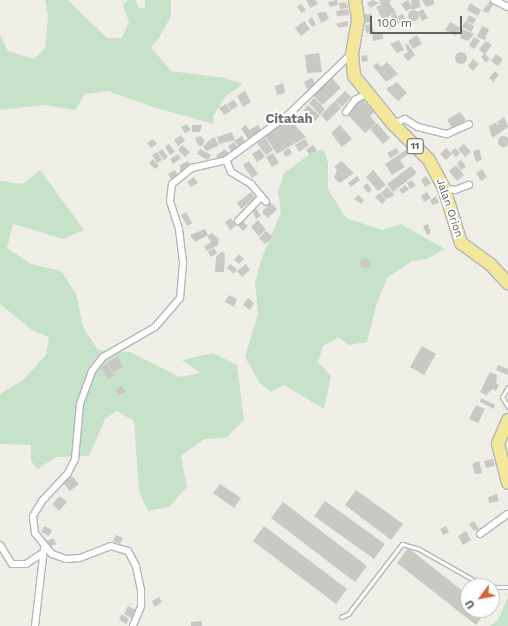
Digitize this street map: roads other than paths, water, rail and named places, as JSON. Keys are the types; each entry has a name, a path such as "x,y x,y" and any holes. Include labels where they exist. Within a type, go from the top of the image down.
{"highway":[{"name":"Jalan Orion","path":"355,0 358,29 352,53 354,76 366,94 429,160 444,188 461,243 491,265 508,283"},
{"path":"508,420 498,444 508,483"}],"street":[{"path":"494,0 508,7"},
{"path":"35,626 43,551 35,533 33,516 42,501 68,473 75,459 80,404 92,371 103,357 155,327 180,298 183,262 179,229 170,201 170,189 176,180 192,168 226,160 288,115 352,53"},
{"path":"346,112 355,100 366,94"},
{"path":"393,124 405,119 418,127 447,134 469,124"},
{"path":"226,160 231,172 251,184 266,202"},
{"path":"444,188 455,190 469,185"},
{"path":"238,221 261,197"},
{"path":"480,534 508,514"},
{"path":"0,545 12,564 26,564 43,551"},
{"path":"43,551 66,559 84,557 111,546 128,551 134,560 142,590 141,606 133,626"}],"lane":[{"path":"508,387 502,397 508,407"},
{"path":"341,617 348,614 402,544 419,549 470,578"}],"district":[{"name":"Citatah","path":"289,119"}]}
